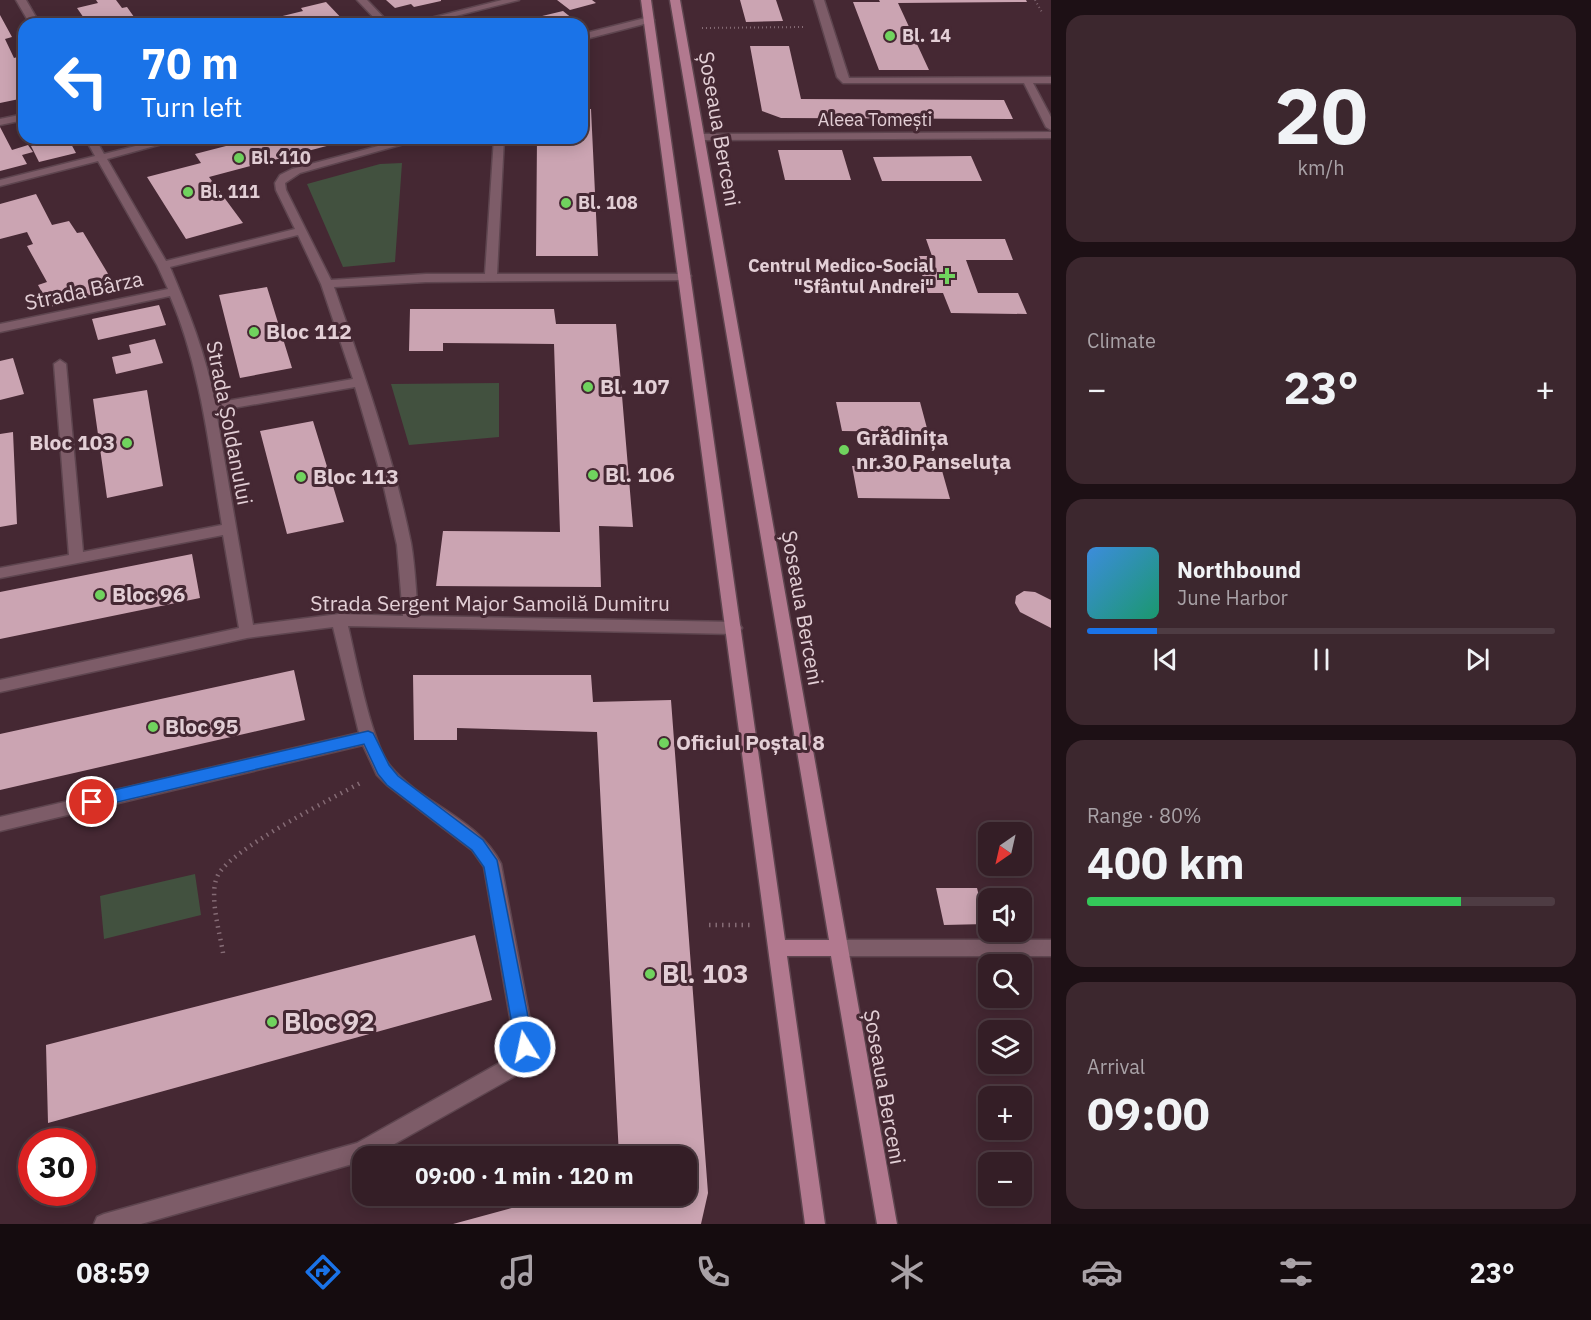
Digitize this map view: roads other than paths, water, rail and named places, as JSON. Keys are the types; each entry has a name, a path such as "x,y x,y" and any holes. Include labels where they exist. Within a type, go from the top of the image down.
{"main road":[{"path":"646,0 815,1224"},
{"name":"Șoseaua Berceni","path":"675,0 886,1224"},
{"path":"777,948 839,948"}],"street":[{"path":"21,0 32,18"},
{"path":"362,0 379,18"},
{"path":"438,18 514,0"},
{"name":"Aleea Tomești","path":"819,0 842,77 846,81 1051,80"},
{"path":"588,35 649,20"},
{"path":"1027,80 1051,127"},
{"path":"0,122 18,118"},
{"name":"Aleea Tomești","path":"699,137 1051,135"},
{"name":"Strada Șoldanului","path":"93,144 163,265 176,291 195,346 210,408 247,632"},
{"path":"0,183 156,144"},
{"path":"397,144 296,171 284,177 280,183 281,190 327,284 360,382 389,479 404,545 411,620"},
{"path":"491,277 499,144"},
{"path":"163,265 302,231"},
{"path":"327,284 426,278 685,276"},
{"name":"Strada Bârza","path":"0,328 176,291"},
{"path":"60,364 76,558"},
{"path":"210,408 360,382"},
{"path":"0,573 230,529"},
{"path":"104,1224 361,1152 513,1067 521,1060 525,1047 492,864 478,845 383,770 368,737 339,620"},
{"name":"Strada Sergent Major Samoilă Dumitru","path":"0,686 247,632 339,620 734,628"},
{"path":"0,824 368,737"},
{"path":"839,948 1051,948"}],"place":[{"name":"Bl. 14","path":"890,36"},
{"name":"Bl. 110","path":"239,158"},
{"name":"Bl. 111","path":"188,192"},
{"name":"Bl. 108","path":"566,203"},
{"name":"Centrul Medico-Social \"Sfântul Andrei\"","path":"947,276"},
{"name":"Bloc 112","path":"254,332"},
{"name":"Bl. 107","path":"588,387"},
{"name":"Bloc 103","path":"127,443"},
{"name":"Grădinița nr.30 Panseluța","path":"844,450"},
{"name":"Bl. 106","path":"593,475"},
{"name":"Bloc 113","path":"301,477"},
{"name":"Bloc 96","path":"100,595"},
{"name":"Bloc 95","path":"153,727"},
{"name":"Oficiul Poștal 8","path":"664,743"},
{"name":"Bl. 103","path":"650,974"},
{"name":"Bloc 92","path":"272,1022"}]}
